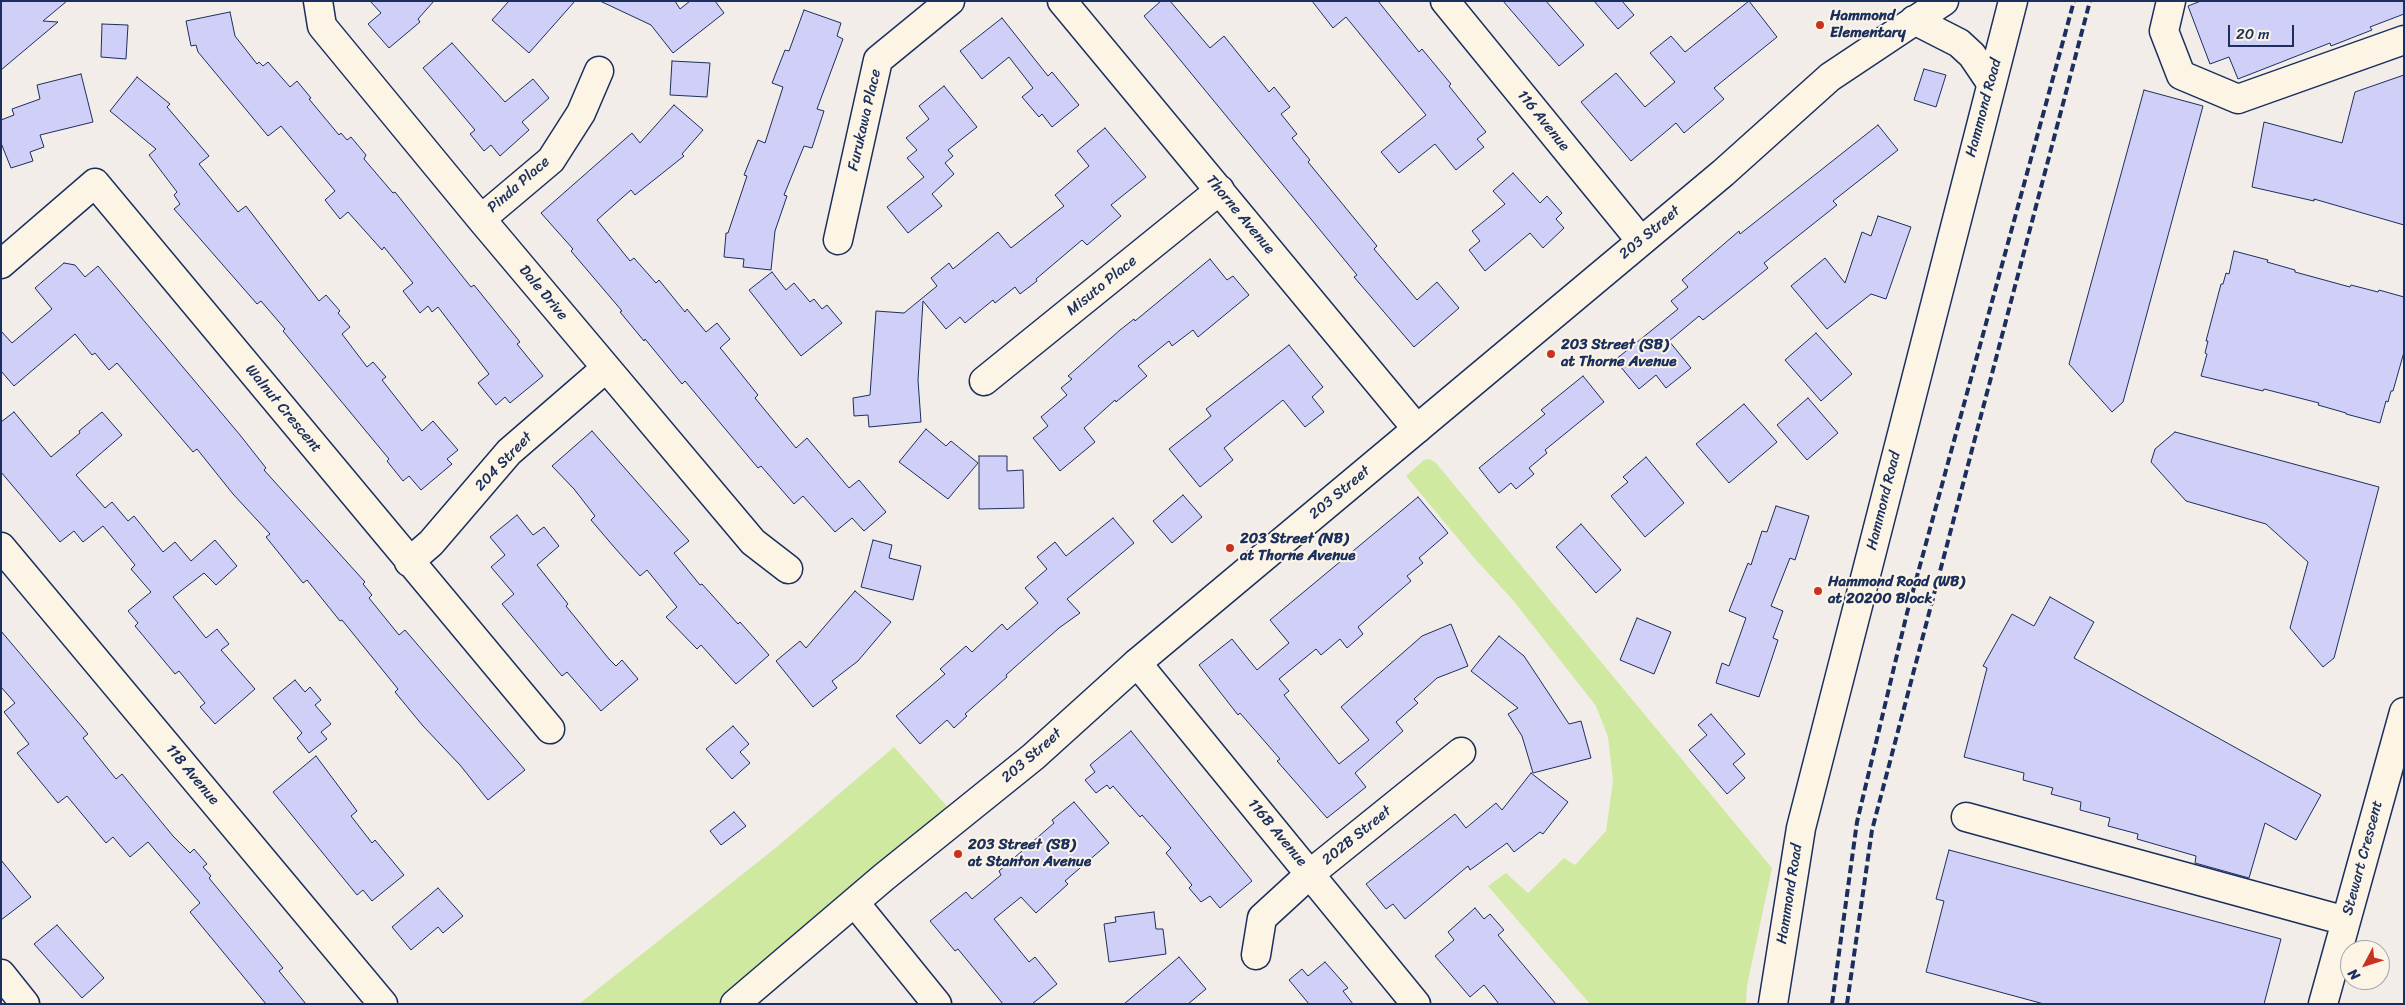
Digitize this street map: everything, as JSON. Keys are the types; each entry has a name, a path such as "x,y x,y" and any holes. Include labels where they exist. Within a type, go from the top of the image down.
{"street":[{"name":"Dale Drive","path":"318,1 322,26 481,219 753,542 788,569"},
{"name":"Furukawa Place","path":"838,240 878,60 950,1"},
{"name":"Thorne Avenue","path":"1062,1 1417,429"},
{"name":"116 Avenue","path":"1445,1 1641,241"},
{"name":"203 Street","path":"734,1004 1033,757 1137,663 1723,172 1830,77 1912,10 1944,1"},
{"name":"Hammond Road","path":"1773,1004 1801,828 2013,1"},
{"path":"2171,1 2164,31 2181,75 2238,99 2404,40"},
{"path":"1912,10 1972,54 1991,83"},
{"name":"Pinda Place","path":"481,219 551,160 581,113 599,71"},
{"name":"Walnut Crescent","path":"1,264 95,184 550,730"},
{"name":"Misuto Place","path":"984,381 1220,190"},
{"name":"204 Street","path":"409,562 431,543 509,452 606,368"},
{"name":"118 Avenue","path":"1,547 383,1004"},
{"name":"116B Avenue","path":"1137,663 1416,1004"},
{"name":"Stewart Crescent","path":"2323,1004 2404,712"},
{"name":"202B Street","path":"1256,955 1262,918 1310,873 1461,752"},
{"path":"1966,817 2346,920"},
{"path":"855,903 937,1004"},
{"path":"1,974 25,1004"}],"green space":[{"path":"1430,459 1436,463 1772,868 1747,986 1746,1004 1590,1004 1488,886 1506,873 1528,893 1564,858 1575,865 1606,831 1613,781 1608,737 1596,706 1512,599 1476,560 1406,476 1424,460"},
{"path":"894,747 954,814 735,1004 579,1004 778,846"}],"building":[{"path":"1,1 67,1 43,21 58,22 1,70"},
{"path":"370,1 434,1 418,19 420,22 389,48 368,24 381,13"},
{"path":"509,1 575,1 529,53 492,20"},
{"path":"600,1 675,1 680,9 690,1 715,1 724,13 673,53 651,25"},
{"path":"1161,1 1170,1 1210,48 1224,36 1269,92 1274,87 1290,107 1281,114 1297,134 1292,138 1310,160 1308,162 1377,246 1374,249 1417,300 1437,282 1459,308 1414,347 1354,277 1357,275 1144,16"},
{"path":"1312,1 1378,1 1419,52 1422,49 1451,84 1449,86 1486,132 1477,139 1484,147 1456,170 1435,144 1399,173 1381,152 1426,115 1346,17 1333,28"},
{"path":"1503,1 1546,1 1584,45 1559,66"},
{"path":"1594,1 1622,1 1634,15 1618,29"},
{"path":"1749,1 1777,37 1714,88 1724,99 1684,133 1676,123 1631,161 1581,102 1616,73 1645,107 1675,82 1650,53 1671,36 1685,52"},
{"path":"2201,1 2404,1 2404,14 2370,27 2372,30 2331,46 2330,43 2238,79 2229,57 2210,64 2188,6"},
{"path":"804,10 841,23 837,36 843,39 817,109 824,111 812,148 804,146 784,195 787,196 775,231 771,270 743,267 744,259 724,257 726,233 728,233 747,176 744,175 758,140 765,143 783,87 772,83 785,50 789,51"},
{"path":"230,12 235,36 257,64 259,62 263,66 268,62 290,87 297,81 311,98 309,99 339,135 341,133 347,140 351,137 366,155 364,159 393,193 395,192 471,287 474,285 520,342 517,344 543,376 510,403 505,397 496,405 478,383 489,374 438,307 432,312 428,306 420,313 403,291 413,283 384,247 382,250 348,212 340,219 325,200 335,191 281,126 268,136 198,52 196,45 191,46 186,21"},
{"path":"1002,18 1048,76 1052,72 1079,105 1052,127 1042,114 1039,117 1022,97 1033,88 1009,57 982,79 960,51"},
{"path":"102,24 128,25 126,59 101,57"},
{"path":"452,43 505,102 533,79 549,98 522,122 529,130 500,156 491,145 484,151 470,134 475,130 423,68"},
{"path":"672,61 710,63 707,97 670,95"},
{"path":"1924,69 1946,75 1936,107 1914,100"},
{"path":"81,74 93,122 40,135 44,147 30,152 33,161 11,168 1,143 1,120 14,115 12,109 40,99 37,85"},
{"path":"2404,75 2404,225 2314,199 2314,201 2252,187 2264,122 2342,143 2355,92"},
{"path":"137,77 170,104 167,107 209,156 199,164 238,212 246,206 319,301 326,295 340,311 338,313 350,327 342,334 367,367 373,362 386,377 382,380 422,431 433,421 458,450 447,459 452,464 421,490 409,476 403,481 387,461 389,459 283,331 285,329 261,301 257,304 174,209 180,204 174,195 177,192 149,155 156,149 110,111"},
{"path":"944,86 977,127 948,150 953,156 945,163 954,174 932,194 942,206 908,233 887,207 924,177 907,158 917,150 906,138 929,119 919,106"},
{"path":"2144,90 2203,106 2123,402 2112,412 2069,364"},
{"path":"674,105 703,130 682,154 684,156 635,195 631,190 597,220 630,261 634,258 656,283 659,280 685,312 687,309 706,332 717,323 730,339 720,348 758,395 755,398 796,448 807,438 849,488 859,480 886,512 864,531 852,518 835,532 803,496 794,504 761,466 758,468 685,381 682,384 645,339 644,341 620,312 622,311 571,251 573,249 541,213 632,133 640,143"},
{"path":"1878,125 1898,150 1833,201 1837,205 1764,263 1768,268 1703,320 1699,316 1669,341 1691,368 1666,388 1656,375 1639,389 1615,360 1678,309 1671,301 1688,287 1682,280 1739,231 1740,234"},
{"path":"1105,128 1146,177 1111,205 1121,216 1087,245 1082,240 1020,294 1015,287 995,303 993,300 965,323 960,317 946,329 923,301 918,380 921,422 869,427 868,415 854,416 853,398 870,395 876,311 904,313 937,286 931,278 949,263 953,269 998,232 1011,248 1064,206 1055,195 1089,166 1077,151"},
{"path":"1513,173 1540,203 1547,196 1562,213 1556,219 1564,228 1543,248 1530,233 1485,271 1469,250 1480,241 1472,231 1505,204 1493,191"},
{"path":"1878,216 1911,227 1886,299 1871,294 1827,329 1791,286 1825,258 1845,283 1862,232 1871,236"},
{"path":"2234,251 2268,260 2267,262 2295,270 2295,272 2350,287 2351,285 2378,292 2379,290 2404,297 2404,352 2393,391 2391,391 2388,402 2386,401 2380,423 2318,405 2319,403 2201,376 2207,354 2205,353 2208,341 2206,341 2221,284 2223,284 2226,273 2229,274"},
{"path":"1210,259 1227,280 1233,276 1249,295 1198,337 1193,330 1172,346 1169,341 1138,366 1147,376 1116,402 1115,400 1084,428 1095,442 1060,471 1033,438 1048,426 1041,417 1067,395 1061,388 1072,379 1068,376 1120,330 1134,319 1135,321"},
{"path":"64,263 75,265 85,277 98,266 240,435 266,468 264,470 365,582 363,584 372,595 369,598 399,635 405,630 525,770 488,800 460,765 423,726 395,692 398,689 342,620 340,621 307,580 303,583 266,537 270,534 233,494 197,449 193,452 117,363 109,370 95,353 92,355 75,334 14,386 1,371 1,331 12,343 52,309 35,288"},
{"path":"772,272 786,290 794,283 810,302 814,299 822,309 827,305 842,323 801,356 749,290"},
{"path":"1816,333 1852,374 1821,401 1785,360"},
{"path":"1289,345 1323,387 1312,397 1324,412 1305,427 1283,400 1224,448 1233,460 1200,487 1169,449 1211,416 1206,409"},
{"path":"1583,376 1604,402 1545,450 1547,453 1529,468 1534,474 1516,489 1511,483 1499,493 1479,468 1545,414 1541,410"},
{"path":"1808,398 1838,433 1807,460 1777,425"},
{"path":"1744,404 1777,442 1729,483 1696,444"},
{"path":"14,412 51,457 102,412 122,435 76,475 105,508 112,502 128,521 134,516 163,552 175,542 191,561 215,540 237,566 216,585 204,573 173,597 206,638 217,629 229,644 221,650 255,689 215,724 200,707 205,703 179,671 175,674 135,626 138,623 128,611 151,592 131,569 135,565 103,526 83,542 74,531 60,542 1,472 1,422"},
{"path":"926,429 946,446 951,441 978,463 948,499 899,462"},
{"path":"592,431 689,541 674,553 700,585 702,584 738,624 740,622 769,655 736,684 701,645 697,649 666,617 677,607 647,570 640,576 614,547 591,520 595,516 574,489 552,466"},
{"path":"2175,432 2379,487 2334,658 2323,667 2290,628 2308,562 2266,524 2186,501 2151,462 2155,449"},
{"path":"979,456 1007,456 1007,471 1023,470 1024,508 979,509"},
{"path":"1646,457 1684,503 1645,537 1611,496 1628,482 1623,477"},
{"path":"1183,495 1202,517 1172,543 1153,521"},
{"path":"1418,497 1448,533 1419,558 1423,563 1407,576 1411,581 1358,627 1363,634 1347,648 1340,639 1321,655 1316,649 1279,679 1289,691 1284,695 1339,764 1369,740 1341,707 1422,636 1451,624 1468,666 1437,678 1414,699 1418,703 1396,722 1403,731 1355,773 1366,787 1327,818 1277,761 1280,759 1240,713 1238,715 1199,665 1232,639 1257,670 1289,643 1270,620"},
{"path":"1776,506 1809,516 1795,560 1790,558 1771,606 1783,611 1773,638 1778,640 1759,697 1716,683 1722,663 1729,666 1746,618 1729,611 1748,563 1751,565 1762,531 1767,532"},
{"path":"517,515 533,535 544,527 559,546 537,565 568,604 566,606 609,659 616,666 622,660 638,679 601,711 567,672 562,676 502,604 514,594 491,567 505,555 490,537"},
{"path":"1113,518 1134,543 1067,599 1080,613 1059,628 1006,675 1007,677 965,714 967,716 954,728 947,720 920,744 896,716 945,674 940,669 966,646 972,652 1002,624 1007,630 1038,603 1025,588 1047,569 1037,557 1055,542 1066,556"},
{"path":"1581,524 1621,570 1596,593 1556,547"},
{"path":"873,540 892,545 889,558 921,566 913,600 861,587"},
{"path":"855,591 891,622 858,661 832,681 837,688 813,707 776,661 800,641 806,648"},
{"path":"2050,597 2094,622 2074,658 2321,795 2296,840 2265,823 2249,878 2195,863 2196,856 2137,839 2138,834 2108,826 2110,818 2080,810 2081,802 2051,794 2053,788 2023,780 2024,773 1964,757 1987,668 1983,666 2012,614 2034,626"},
{"path":"1637,618 1671,632 1654,674 1620,660"},
{"path":"1,631 88,734 83,738 116,779 122,774 173,836 190,853 194,849 207,864 203,867 211,876 209,878 283,968 279,971 306,1004 266,1004 190,912 200,903 148,842 130,857 113,837 106,843 67,796 58,803 17,753 29,744 4,712 15,703 1,687"},
{"path":"1499,636 1524,656 1569,724 1581,721 1591,758 1533,773 1522,736 1508,714 1518,708 1471,671"},
{"path":"295,680 305,692 310,687 321,700 315,705 331,724 321,732 327,739 309,753 297,738 302,733 273,698"},
{"path":"1711,714 1745,754 1733,764 1745,778 1727,794 1689,750 1707,735 1698,725"},
{"path":"733,726 749,744 740,752 750,763 732,779 706,749"},
{"path":"1131,731 1252,881 1220,908 1210,896 1201,902 1189,888 1192,885 1166,853 1171,848 1113,786 1110,789 1107,785 1096,793 1085,780 1095,772 1090,765"},
{"path":"316,756 357,811 351,816 372,843 375,840 404,875 372,901 363,890 357,895 273,792"},
{"path":"1531,773 1568,802 1543,834 1540,832 1514,852 1507,843 1470,870 1468,866 1405,919 1393,904 1386,909 1366,884 1455,814 1466,828 1496,803 1502,810"},
{"path":"1074,802 1109,843 1065,881 1068,884 1036,913 1021,897 994,919 1029,962 1035,957 1057,984 1032,1004 1003,1004 958,949 955,951 930,921 966,892 972,899 1001,875 999,871 1054,823 1052,820"},
{"path":"734,812 746,826 721,845 710,831"},
{"path":"1949,850 2281,939 2264,1004 2044,1004 1926,972 1944,901 1936,899"},
{"path":"1,860 31,897 1,920"},
{"path":"438,888 463,916 443,933 438,927 411,950 392,927"},
{"path":"1475,908 1484,919 1490,914 1504,930 1498,935 1556,1004 1499,1004 1484,985 1470,997 1435,956 1454,940 1448,932"},
{"path":"1154,912 1156,929 1163,929 1166,954 1109,962 1104,924 1116,922 1115,917"},
{"path":"57,925 104,978 82,998 34,944"},
{"path":"1179,957 1206,989 1188,1004 1124,1004"},
{"path":"1325,962 1348,988 1343,991 1353,1004 1309,1004 1289,980 1302,969 1308,976"}],"railway":[{"path":"1832,1004 1857,822 1907,613 2074,1"},
{"path":"1847,1004 1872,830 2090,1"}],"place":[{"name":"Hammond Elementary","path":"1820,25"},
{"name":"203 Street (SB) at Thorne Avenue","path":"1551,354"},
{"name":"203 Street (NB) at Thorne Avenue","path":"1230,548"},
{"name":"Hammond Road (WB) at 20200 Block","path":"1818,591"},
{"name":"203 Street (SB) at Stanton Avenue","path":"958,854"}]}
